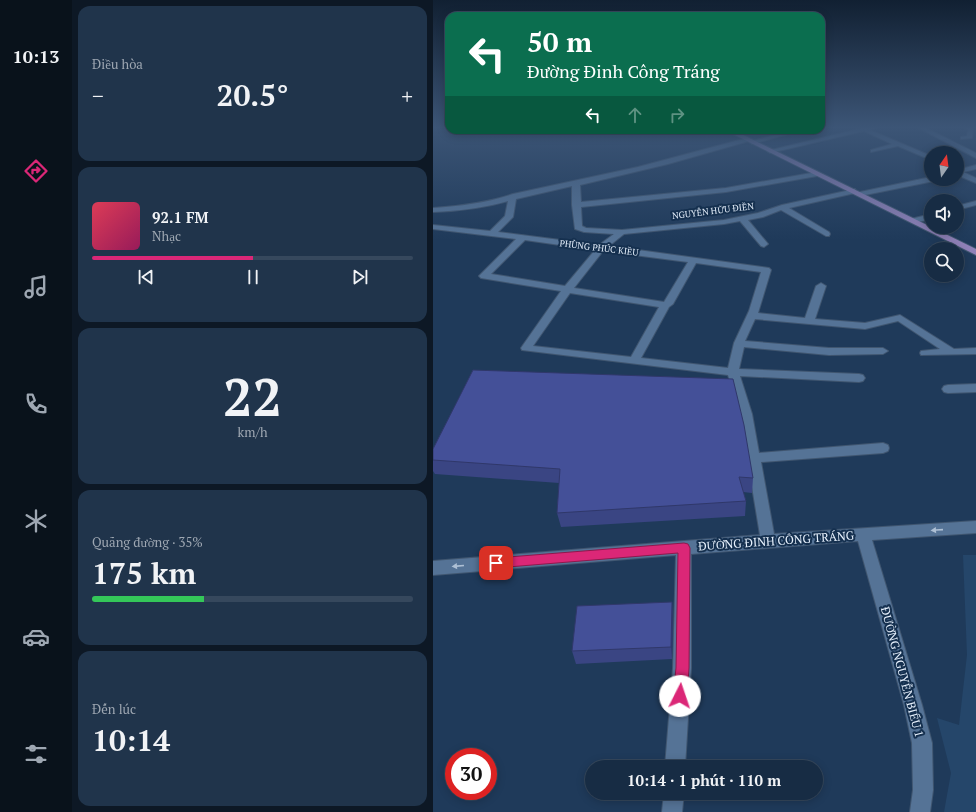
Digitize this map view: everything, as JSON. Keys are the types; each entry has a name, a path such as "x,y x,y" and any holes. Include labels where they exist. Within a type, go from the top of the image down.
{"main road":[{"path":"796,164 976,252"}],"street":[{"path":"433,210 461,208 498,202 513,196 576,184 662,164"},
{"path":"964,170 976,167"},
{"path":"576,184 576,205 726,190 817,174"},
{"path":"964,175 976,181"},
{"path":"860,194 924,180"},
{"name":"NGUYỄN HỮU ĐIỀN","path":"576,205 578,227 584,230 622,232 723,222 760,215 782,207 852,191"},
{"path":"492,233 509,217 513,196"},
{"path":"964,206 976,203"},
{"path":"782,207 826,234"},
{"path":"742,218 764,244"},
{"path":"914,221 924,218"},
{"name":"PHÙNG PHÚC KIỀU","path":"433,227 492,233 766,270 752,316"},
{"path":"622,232 601,248 567,290 526,348 733,372 859,378"},
{"path":"522,238 484,276 665,305"},
{"path":"634,361 665,305 668,304 694,260"},
{"path":"809,322 821,286"},
{"path":"768,541 746,414 733,372 739,343 752,316 865,326 900,318 952,352"},
{"path":"739,343 796,350 883,352"},
{"path":"925,353 976,351"},
{"path":"948,389 976,388"},
{"path":"753,458 883,448"},
{"name":"ĐƯỜNG ĐINH CÔNG TRÁNG","path":"433,568 768,541 976,527"},
{"name":"ĐƯỜNG NGUYỄN BIỂU 1","path":"863,534 913,705 922,743 923,790 920,812"},
{"path":"675,760 682,668 684,548"},
{"path":"672,812 673,800"}],"shaded area":[{"path":"963,555 976,555 976,812 944,812 951,773 937,718 959,725 967,655"}],"building":[{"path":"473,370 733,379 744,425 753,478 739,477 746,501 557,513 560,469 433,460 433,449"},
{"path":"672,602 671,647 572,651 577,606"}],"route":[{"path":"496,563 684,548 682,668 680,696"}]}
